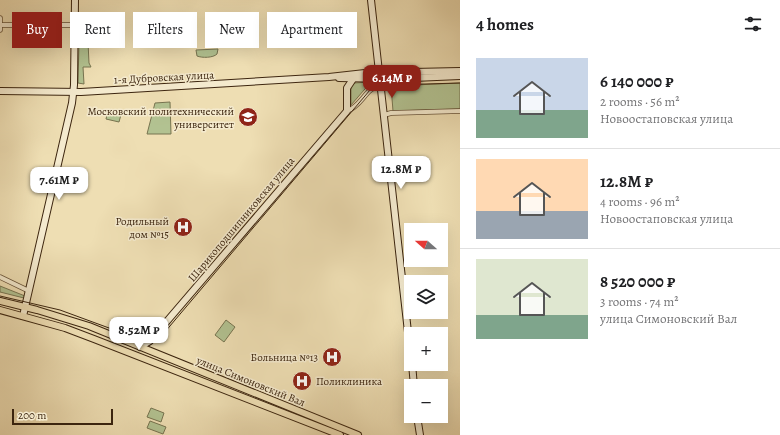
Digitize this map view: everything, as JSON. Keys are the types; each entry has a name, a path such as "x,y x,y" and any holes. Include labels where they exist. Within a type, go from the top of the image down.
{"main road":[{"path":"75,0 75,12"},
{"path":"371,0 407,327"},
{"path":"23,316 74,92 75,48"},
{"path":"380,79 460,71"},
{"path":"380,79 460,76"},
{"name":"1-я Дубровская улица","path":"0,91 74,92 329,77 380,79"},
{"name":"1-я Дубровская улица","path":"329,77 340,79 380,79"},
{"path":"340,79 347,88 347,111"},
{"path":"347,88 354,79"},
{"name":"Шарикоподшипниковская улица","path":"140,347 150,341 347,111"},
{"name":"улица Симоновский Вал","path":"0,301 89,326 358,435"},
{"name":"улица Симоновский Вал","path":"0,310 65,328 340,435"},
{"path":"65,328 62,325 62,322 65,319 68,319"},
{"path":"150,341 152,352"},
{"path":"196,378 200,378 202,375 200,370"},
{"path":"415,435 416,423"},
{"path":"418,423 420,435"}],"street":[{"path":"0,18 0,30"},
{"path":"0,25 70,25"},
{"name":"Шарикоподшипниковская улица","path":"347,111 355,106 380,79"},
{"path":"384,115 391,113 460,111"},
{"path":"0,277 29,290"},
{"path":"149,360 146,357 146,354 152,352"}],"green space":[{"path":"79,48 88,48 89,63 91,67 83,67 84,84 78,83"},
{"path":"218,49 217,54 210,57 197,56 196,50"},
{"path":"371,82 351,105 351,87 354,83"},
{"path":"460,83 460,109 393,111 391,86"},
{"path":"170,102 171,134 147,134 155,103"},
{"path":"108,111 122,111 119,122 106,119"},
{"path":"0,286 25,296 24,298 0,292"},
{"path":"226,320 235,327 224,342 215,335"},
{"path":"151,408 164,413 161,422 147,417"},
{"path":"150,421 166,427 163,434 147,428"}],"tram line":[{"path":"0,296 60,310 146,341 155,340 164,333 370,90 378,86 390,85 460,83"}],"place":[{"name":"Московский политехнический университет","path":"248,117"},
{"name":"Родильный дом №15","path":"183,227"},
{"name":"Больница №13","path":"332,357"},
{"name":"Поликлиника","path":"302,381"}]}
